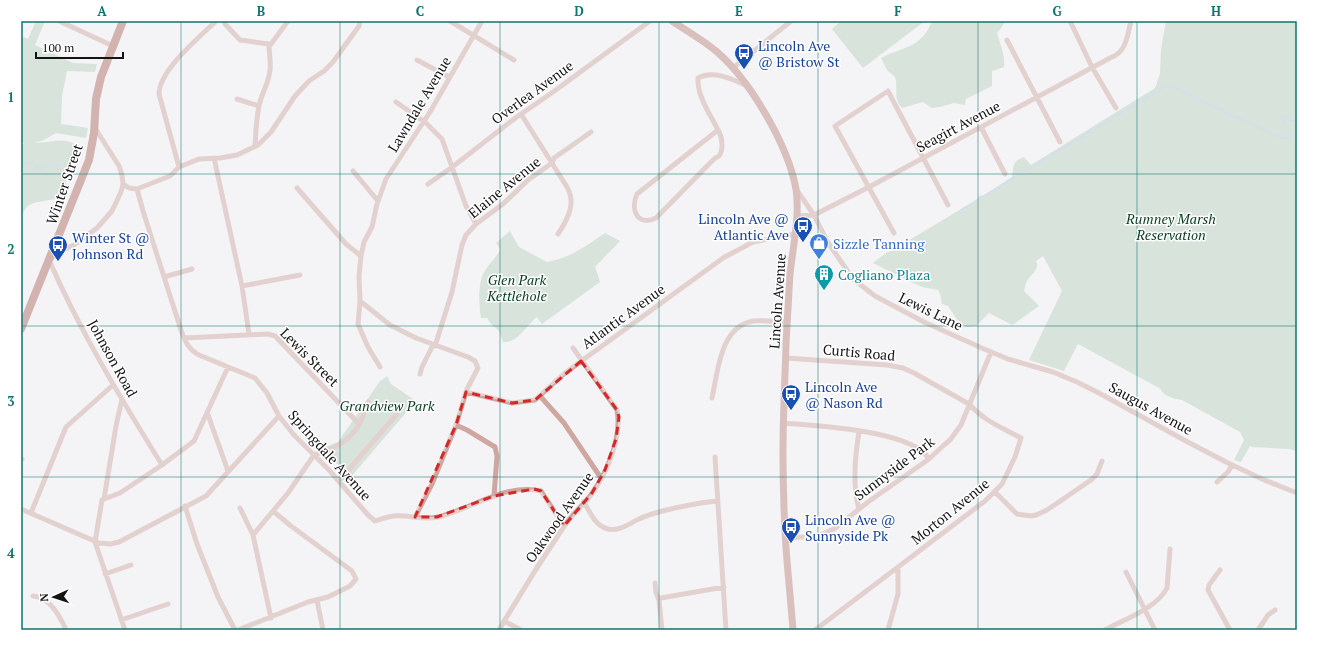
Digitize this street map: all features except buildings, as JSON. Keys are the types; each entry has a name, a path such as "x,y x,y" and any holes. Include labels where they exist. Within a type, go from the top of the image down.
{"main road":[{"name":"Winter Street","path":"21,329 89,160 94,128 96,98 101,78 123,21"},
{"name":"Lincoln Avenue","path":"672,21 716,51 733,68 747,86 759,103 778,136 789,164 796,188 797,216 788,302 783,423 783,482 793,630"}],"street":[{"path":"59,21 113,46"},
{"path":"178,167 159,86 170,67 216,21"},
{"path":"224,21 240,40 269,44 271,44 288,21"},
{"path":"281,21 281,30"},
{"path":"123,184 129,188 137,189 170,176 178,167 200,159 237,154 255,146 272,132 295,96 333,62 359,26 360,21"},
{"path":"450,21 514,60"},
{"name":"Lawndale Avenue","path":"380,367 368,347 358,324 360,301 359,276 364,242 372,227 378,201 386,179 424,121 482,21"},
{"name":"Overlea Avenue","path":"428,184 521,114 650,21"},
{"path":"733,68 791,21"},
{"path":"1070,21 1092,67 1116,108"},
{"name":"Seagirt Avenue","path":"797,216 814,215 982,127 1092,67 1117,56 1124,47 1131,21"},
{"path":"1007,40 1060,142"},
{"path":"255,146 256,121 270,70 269,44"},
{"path":"416,60 449,77"},
{"path":"718,130 638,194 634,201 634,209 638,217 642,220 656,218 713,160 720,155 722,148 720,133 700,95 698,78 714,75 736,81 747,86"},
{"path":"894,233 836,126 888,92 948,206"},
{"path":"237,99 259,106"},
{"path":"396,102 424,121 442,139 451,168 466,206 476,224"},
{"path":"521,114 567,187 571,200 570,207 563,227 558,234"},
{"path":"982,127 1005,174"},
{"path":"49,260 63,250 74,245 97,228 112,211 121,192 123,184 119,166 94,128"},
{"name":"Elaine Avenue","path":"420,374 422,367 434,345 452,292 462,245 466,235 476,224 503,204 528,180 552,163 554,158 591,132"},
{"path":"214,158 242,286 249,334"},
{"path":"353,171 378,201"},
{"path":"297,188 346,244 361,256"},
{"name":"Lewis Lane","path":"796,188 814,215 827,241 853,279 875,296 924,322 991,352"},
{"name":"Springdale Avenue","path":"137,189 184,338 192,351 255,378 267,393 279,416 294,435 340,481 368,516 375,521 392,516 437,518 494,496 512,491 534,489 541,491 564,526"},
{"name":"Atlantic Avenue","path":"466,392 512,403 535,400 565,373 723,258 753,242 795,234"},
{"name":"Johnson Road","path":"49,260 64,295 113,385 162,465"},
{"path":"164,277 192,269"},
{"path":"242,286 300,275"},
{"path":"360,301 390,324 416,338 475,361 478,368 466,392 456,425 432,484 415,517"},
{"path":"712,398 723,347 731,334 746,323 754,321 787,322"},
{"name":"Lewis Street","path":"184,338 249,334 268,334 274,336 359,424"},
{"name":"Oakwood Avenue","path":"499,630 564,526 592,493 610,459 616,439 619,417 618,410 573,348"},
{"name":"Sunnyside Park","path":"786,538 818,536 834,530 859,509 929,459 950,440 961,424 991,352"},
{"name":"Saugus Avenue","path":"991,352 1053,372 1077,382 1232,465 1297,493"},
{"name":"Curtis Road","path":"786,358 887,365 903,368 969,404 976,413 988,422 1021,438"},
{"path":"104,499 120,493 162,465 194,441 228,367"},
{"path":"30,513 66,427 113,385"},
{"path":"540,396 564,423 601,478"},
{"path":"122,399 95,542 125,630"},
{"path":"253,536 288,493 314,454 331,450 350,437 359,424 368,402"},
{"path":"207,412 228,471"},
{"path":"340,481 397,414"},
{"path":"21,509 95,542 110,544 119,542 206,496 279,416"},
{"path":"783,423 892,437 916,446 926,453 929,459"},
{"path":"456,425 495,447 497,456 494,496"},
{"path":"859,432 855,476 856,498 859,509"},
{"name":"Morton Avenue","path":"815,630 995,492 1002,484 1015,456 1021,438"},
{"path":"715,457 726,630"},
{"path":"995,492 1017,514 1027,516 1036,515 1047,510 1091,480 1098,474 1102,461"},
{"path":"1217,482 1228,472 1232,465"},
{"path":"584,502 595,521 610,530 619,529 639,519 661,511 700,502 718,501"},
{"path":"185,506 197,544 218,597 237,630 271,618 308,602 328,597 350,586 355,580 352,571 303,536 273,511"},
{"path":"240,508 253,536 271,618"},
{"path":"1105,630 1146,610 1164,593 1167,588 1170,549"},
{"path":"105,574 131,565"},
{"path":"888,630 898,594 898,567"},
{"path":"1220,570 1209,586 1208,590 1230,630"},
{"path":"1126,572 1155,630"},
{"path":"655,583 659,600 662,630"},
{"path":"659,600 661,598 724,586"},
{"path":"33,596 42,598 56,610 66,630"},
{"path":"317,600 323,630"},
{"path":"121,620 168,604"},
{"path":"1258,630 1268,616 1275,610"},
{"path":"504,621 521,630"}],"highlighted area":[{"path":"581,361 617,410 619,417 616,439 605,470 592,493 564,526 541,491 534,489 494,496 437,517 415,517 456,425 466,392 512,403 535,400"}],"green space":[{"path":"36,21 45,21 35,45 73,63 97,64 95,72 67,71 62,96 61,124 88,128 86,138 56,133 42,141 34,142 39,143 60,140 71,142 76,145 76,157 65,173 66,186 64,193 55,199 38,202 28,206 21,216 21,145 25,143 21,143 21,36 28,39"},
{"path":"841,21 925,21 863,68 832,29"},
{"path":"932,21 1005,21 1000,30 997,32 1003,54 1004,67 992,71 992,86 966,99 965,105 954,103 932,108 923,102 902,108 896,97 895,77 887,70 881,58 911,46 917,42 928,30"},
{"name":"Rumney Marsh Reservation","path":"1166,21 1297,21 1297,451 1250,446 1241,462 1234,460 1244,440 1240,432 1182,400 1168,396 1161,389 1078,344 1064,371 1029,360 1062,291 1043,256 1036,261 1037,267 1027,281 1024,291 1039,306 1012,325 989,313 976,326 967,327 958,321 948,306 942,304 938,290 922,287 873,263 886,253 1012,177 1014,165 1020,159 1024,157 1031,165 1155,88 1160,74 1161,49"},
{"name":"Glen Park Kettlehole","path":"510,231 519,247 547,262 563,258 584,247 605,233 620,241 595,267 600,282 542,324 537,317 518,337 508,342 503,342 499,331 487,318 481,318 479,293 483,274 500,249 496,243"},
{"name":"Grandview Park","path":"387,376 391,384 416,401 350,478 323,448 338,442 380,381"}],"waterway":[{"path":"961,210 1166,86 1174,88 1285,139 1289,137 1290,133 1282,119 1284,116 1291,121 1295,120 1297,117"},
{"path":"21,161 27,164 32,162 40,169 53,163 59,166"}],"place":[{"name":"Lincoln Ave @ Bristow St","path":"744,70"},
{"name":"Lincoln Ave @ Atlantic Ave","path":"803,243"},
{"name":"Sizzle Tanning","path":"819,260"},
{"name":"Winter St @ Johnson Rd","path":"58,262"},
{"name":"Cogliano Plaza","path":"824,291"},
{"name":"Lincoln Ave @ Nason Rd","path":"791,411"},
{"name":"Lincoln Ave @ Sunnyside Pk","path":"791,544"}]}
